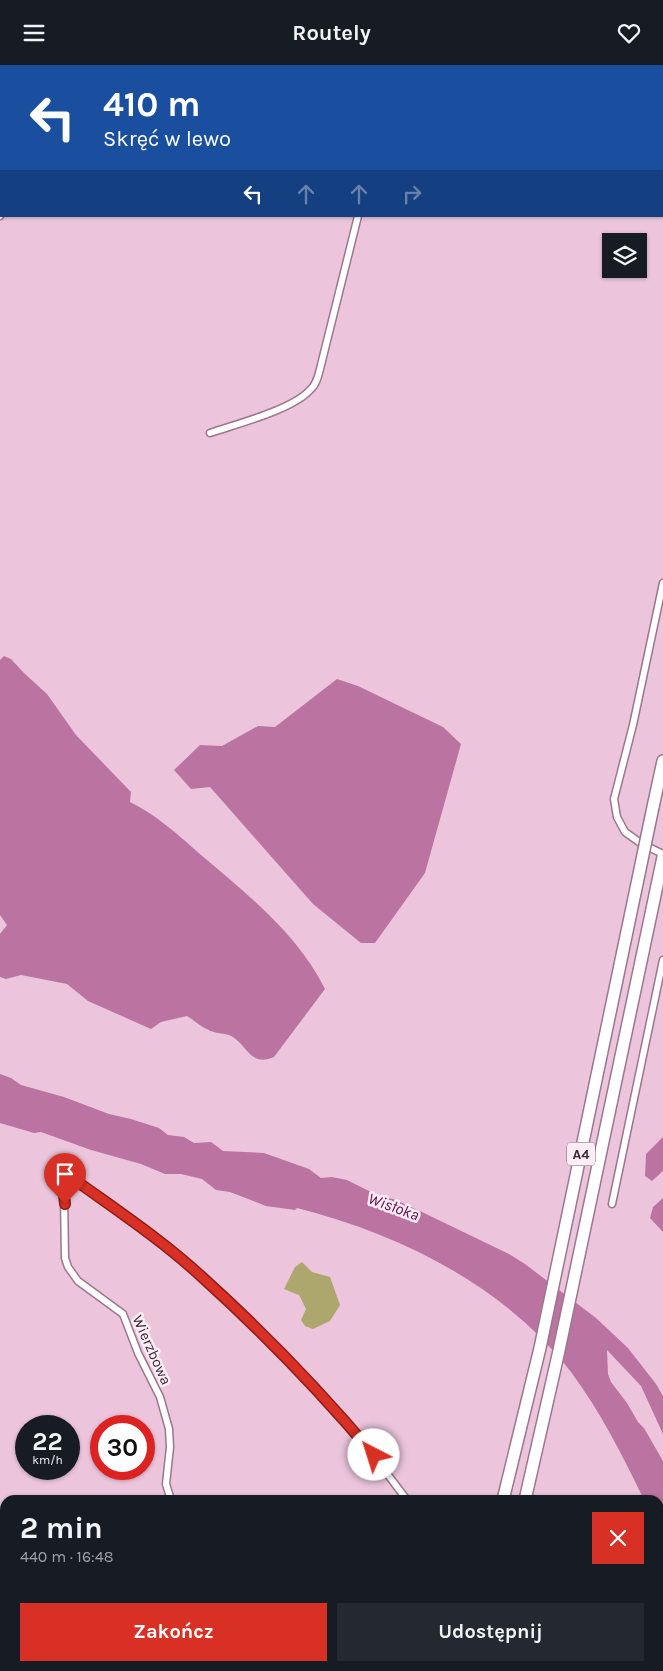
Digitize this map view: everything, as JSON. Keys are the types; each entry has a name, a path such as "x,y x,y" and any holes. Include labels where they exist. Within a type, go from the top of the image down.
{"highway":[{"name":"A4","path":"504,1495 544,1329 663,761"},
{"name":"A4","path":"526,1495 560,1346 663,855"}],"street":[{"path":"210,433 272,411 304,395 313,387 320,369 358,217"},
{"path":"663,583 614,799 617,817 625,832 663,855"},
{"path":"612,1204 663,960"},
{"name":"Wierzbowa","path":"169,1495 166,1484 170,1447 169,1429 160,1397 138,1353 123,1314 78,1281 68,1267 63,1241 64,1195 75,1180 126,1216 201,1275 340,1415 403,1495"}],"shaded area":[{"path":"302,1262 312,1272 330,1277 340,1305 330,1321 313,1329 305,1326 301,1320 306,1309 299,1295 284,1289 295,1267"}],"water":[{"path":"4,656 11,659 47,694 76,735 131,792 130,802 167,826 253,900 286,933 314,969 325,989 274,1057 266,1059 255,1058 233,1037 207,1029 187,1016 161,1022 151,1029 88,1001 67,984 21,975 6,979 0,977 0,934 7,925 0,915 0,660"},
{"path":"337,679 358,686 443,727 461,744 425,873 375,943 361,943 313,904 210,787 191,789 174,770 200,745 222,746 258,726 275,727"},
{"name":"Wisłoka","path":"0,1074 11,1078 21,1085 64,1097 109,1114 159,1128 168,1135 184,1137 194,1143 211,1142 223,1151 264,1153 309,1169 321,1178 332,1177 347,1180 381,1197 393,1199 422,1212 509,1254 596,1318 628,1348 656,1384 663,1396 663,1434 641,1386 607,1350 608,1374 611,1382 644,1428 663,1461 663,1495 642,1495 592,1402 571,1372 545,1341 515,1314 482,1289 448,1267 412,1249 336,1219 297,1208 295,1210 266,1206 230,1192 216,1190 202,1179 181,1174 165,1174 141,1164 91,1150 41,1132 34,1133 0,1123"},
{"path":"663,1137 663,1171 652,1181 645,1176 646,1154"},
{"path":"663,1198 663,1232 650,1218 653,1207"}],"route":[{"path":"65,1204 64,1195 75,1180 126,1216 201,1275 275,1347 340,1415 374,1455"}]}
